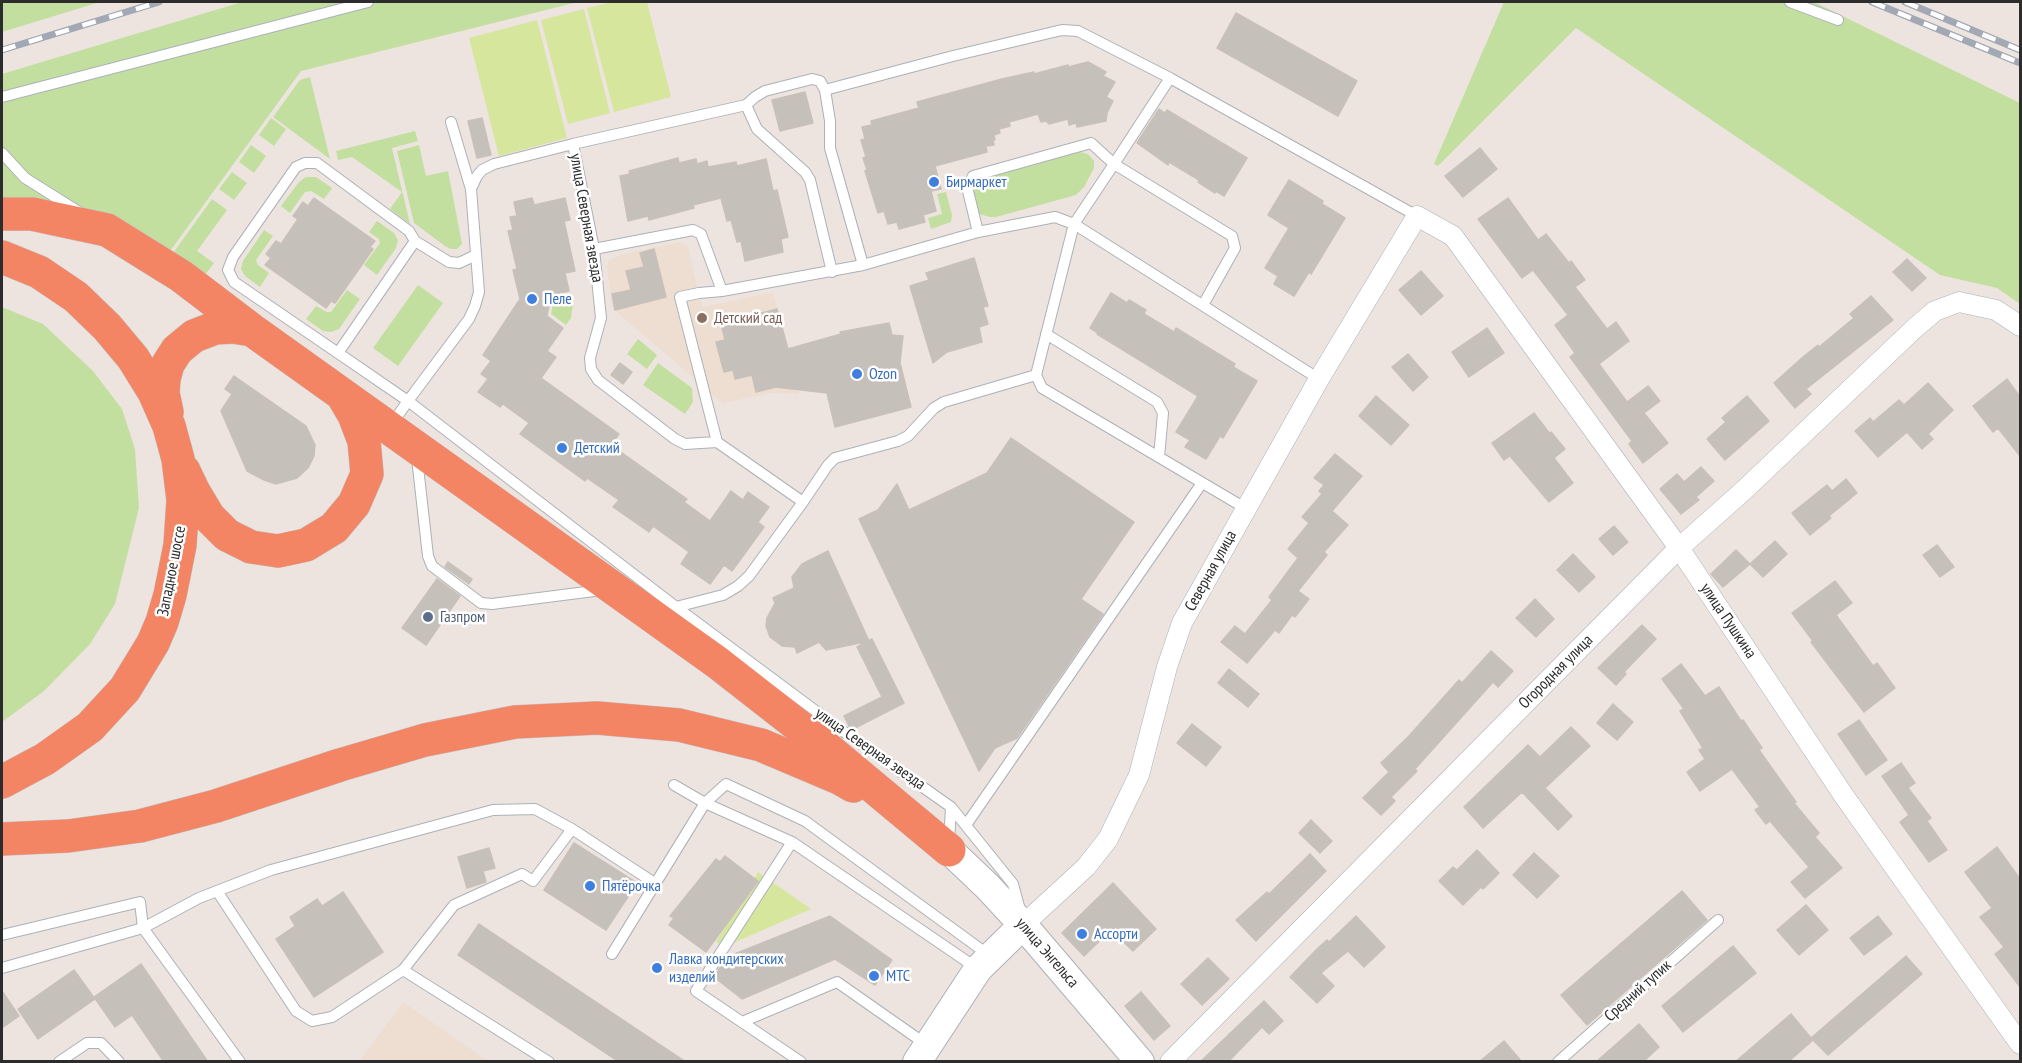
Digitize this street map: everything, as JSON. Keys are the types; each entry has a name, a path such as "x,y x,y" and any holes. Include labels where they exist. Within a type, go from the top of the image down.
{"highway":[{"path":"2,214 32,214 107,230 181,276 252,330 718,663 823,745 958,837"},
{"name":"Западное шоссе","path":"2,257 39,272 76,297 107,327 133,358 154,392 169,426 178,459 183,500 180,545 170,595 153,643 125,689 90,727 45,759 2,782"},
{"path":"169,426 163,393 164,379 168,364 177,350 194,336 215,328 233,327 252,330"},
{"path":"178,459 209,517 227,535 250,548 278,551 306,545 334,528 354,504 367,474 364,441 341,393"},
{"path":"2,839 68,836 140,826 216,806 425,740 515,722 597,718 679,725 760,745 839,778 895,810 958,837"}],"main road":[{"name":"улица Энгельса","path":"958,837 988,887 1140,1062"},
{"path":"922,1053 984,963 1023,925"}],"street":[{"name":"Северная улица","path":"1023,925 1086,867 1108,839 1139,775 1167,667 1182,623 1319,379 1417,216"},
{"name":"улица Пушкина","path":"1417,216 1453,236 1679,548 1844,796 2020,1044"},
{"name":"Огородная улица","path":"1170,1062 1679,548 1742,492 1916,327 1935,311 1959,302 1996,310 2020,326"}],"lane":[{"path":"2,97 369,2"},
{"path":"1790,2 1838,20"},
{"path":"825,90 1062,30 1078,31 1170,78 1417,216"},
{"path":"1170,78 1074,224 1036,375 1042,388 1245,508"},
{"path":"573,144 746,105 765,91 812,80 820,81 825,90 830,121 830,148 863,265"},
{"path":"746,105 757,129 806,172 810,180 832,272"},
{"path":"389,428 469,319 476,306 479,292 471,189 451,122"},
{"path":"978,232 967,187 974,176 1091,143 1114,164 1232,236 1235,248 1203,305"},
{"name":"улица Северная звезда","path":"471,189 482,170 494,164 573,144 594,249 602,318 590,358 591,369 598,380 675,440 686,444 717,442"},
{"path":"2,153 25,178 107,230"},
{"name":"улица Северная звезда","path":"477,255 459,262 449,262 415,241 409,231 316,164 305,163 296,167 233,257 228,270 234,282 408,401 675,607 840,729 951,807 958,837"},
{"path":"802,502 717,442 680,297 699,292 722,291 832,272 978,232 1055,217 1074,224 1319,379"},
{"path":"594,249 693,230 700,234 722,291"},
{"path":"338,353 415,241"},
{"path":"1046,334 1157,402 1163,413 1159,457"},
{"path":"675,607 723,595 749,576 835,458 898,441 908,436 934,408 944,402 1036,375"},
{"path":"416,447 428,556 432,566 481,603 492,604 612,588"},
{"path":"958,837 1202,483"},
{"path":"612,954 705,803 726,784 805,821 984,963"},
{"path":"674,785 705,803 792,842 984,963"},
{"path":"951,807 958,837"},
{"path":"2,968 143,928 199,898 271,870 493,810 535,809 572,829 656,884"},
{"path":"217,891 296,1011 312,1021 332,1017 404,970 454,905 522,874 533,881 572,829"},
{"path":"792,842 696,990 801,1062"},
{"path":"2,935 140,902 143,928 240,1062"},
{"name":"Средний тупик","path":"1558,1062 1718,920"},
{"path":"404,970 549,1062"},
{"path":"742,1022 837,982 922,1053"},
{"path":"58,1062 87,1043 101,1043 119,1062"}],"shaded area":[{"name":"Детский сад","path":"680,242 688,247 702,307 773,292 799,394 771,393 723,403 712,394 698,397 695,379 612,308 607,267 609,260 619,255"},
{"path":"403,1002 488,1061 360,1061"}],"green space":[{"path":"2,2 100,2 2,32"},
{"path":"242,2 578,2 301,71 168,254 2,203 2,74"},
{"path":"613,2 647,2 671,97 614,112 587,8"},
{"path":"1504,2 1814,2 2020,103 2020,304 1997,288 1940,275 1576,28 1438,166 1434,164"},
{"path":"584,9 610,113 568,124 541,20"},
{"path":"537,20 567,138 499,156 469,38"},
{"path":"310,77 330,159 273,117 300,80"},
{"path":"271,118 286,129 274,146 259,135"},
{"path":"415,131 418,141 392,148 410,224 390,209 402,192 352,157 338,160 336,151"},
{"path":"251,145 266,156 254,173 239,162"},
{"path":"419,145 426,176 448,171 462,244 457,249 445,246 414,223 397,151"},
{"path":"1080,152 1088,154 1094,161 1094,168 1084,187 1076,195 996,217 979,214 972,187 977,181"},
{"path":"232,172 247,183 234,200 219,189"},
{"path":"306,177 316,177 332,188 324,199 311,191 305,192 290,213 281,206 299,182"},
{"path":"946,192 952,215 951,222 931,229 928,218 942,214 937,194"},
{"path":"212,199 227,210 197,251 214,263 205,275 173,253"},
{"path":"377,221 394,233 398,240 396,248 377,275 364,265 380,243 379,239 369,232"},
{"path":"264,230 273,236 256,260 258,265 269,273 260,287 245,276 241,269 243,261"},
{"path":"418,285 443,303 398,366 373,348"},
{"path":"347,290 360,299 339,329 331,332 323,331 306,319 316,306 331,312"},
{"path":"571,295 573,303 571,318 566,325 551,314 554,299"},
{"path":"2,307 43,324 93,371 122,409 135,449 139,508 115,604 90,644 44,691 2,722"},
{"path":"638,339 657,355 647,369 627,354"},
{"path":"658,363 692,388 693,402 685,414 643,385"},
{"path":"758,872 811,909 724,947 716,942"}],"building":[{"path":"1236,13 1357,81 1338,116 1217,48"},
{"path":"1088,62 1106,72 1103,76 1115,82 1106,97 1113,101 1106,121 1077,127 1076,123 1069,125 1068,119 1049,124 1046,121 1041,122 1038,114 1009,122 1010,126 999,129 1000,133 994,135 994,145 986,146 987,152 935,166 941,189 931,191 936,211 923,215 925,222 899,229 897,222 888,224 884,211 878,213 865,171 867,170 863,158 866,157 861,140 865,139 862,127 872,125 871,121 919,108 917,102 1002,79"},
{"path":"805,92 813,123 780,131 772,100"},
{"path":"1159,109 1165,113 1167,110 1247,158 1224,196 1216,191 1215,193 1198,182 1199,180 1169,162 1168,165 1137,143"},
{"path":"482,118 491,155 477,158 468,121"},
{"path":"1480,148 1497,169 1463,197 1445,176"},
{"path":"678,158 679,163 696,159 697,164 707,161 708,167 736,162 737,166 766,159 773,191 777,190 788,237 781,239 783,252 745,261 741,241 737,242 731,220 727,221 721,198 649,220 648,216 628,221 620,176 630,174 629,171"},
{"path":"1289,180 1345,218 1311,274 1309,272 1294,296 1274,284 1278,276 1265,268 1289,228 1268,215"},
{"path":"314,198 375,241 370,247 373,249 335,303 331,301 326,308 265,265 271,258 266,254 276,241 281,244 298,219 293,216 303,202 308,206"},
{"path":"532,198 534,205 565,198 570,220 564,221 575,271 565,273 569,291 551,295 547,316 563,328 547,351 556,357 541,378 619,434 611,445 687,499 684,502 710,521 731,491 743,500 748,492 769,507 758,522 764,527 732,571 724,565 710,584 681,564 689,552 653,526 649,532 613,507 619,500 587,478 585,481 520,434 529,423 503,404 500,407 478,392 488,379 481,374 491,361 483,355 520,299 513,270 517,269 508,231 513,230 510,217 517,216 514,202"},
{"path":"1508,198 1538,240 1546,234 1569,263 1571,261 1585,280 1575,287 1607,329 1616,322 1629,341 1599,364 1627,402 1648,386 1660,401 1644,413 1668,443 1643,463 1629,444 1632,441 1570,357 1575,353 1555,325 1568,315 1533,270 1522,278 1478,219"},
{"path":"654,249 666,297 615,310 612,294 631,290 626,271 644,267 640,253"},
{"path":"974,258 988,306 983,307 988,324 979,327 982,342 947,352 933,363 910,286 929,280 926,273"},
{"path":"1907,259 1926,278 1912,291 1893,272"},
{"path":"1421,271 1443,296 1421,315 1399,290"},
{"path":"1111,293 1127,303 1129,300 1146,310 1144,314 1174,332 1176,328 1235,364 1233,367 1257,381 1223,438 1220,436 1206,459 1185,447 1190,440 1176,432 1198,396 1090,328"},
{"path":"1871,296 1893,320 1806,389 1811,394 1795,408 1774,383 1803,357 1854,318 1850,314"},
{"path":"777,309 788,349 841,334 840,332 889,323 892,335 903,336 900,363 911,407 835,427 827,393 776,387 756,392 752,375 735,379 733,370 724,372 716,342 725,340 721,324"},
{"path":"1487,328 1504,353 1469,377 1452,352"},
{"path":"1408,354 1428,377 1413,391 1392,367"},
{"path":"620,363 632,372 623,384 611,375"},
{"path":"234,376 306,426 315,445 314,456 308,468 297,478 276,484 247,471 221,411 232,394 225,389"},
{"path":"2007,379 2020,397 2020,456 1998,428 1993,432 1973,406"},
{"path":"1928,383 1953,410 1928,434 1933,439 1922,449 1907,432 1878,457 1855,431 1870,418 1873,422 1899,400 1904,405"},
{"path":"1376,396 1409,425 1391,445 1359,416"},
{"path":"1747,396 1769,421 1725,460 1707,439 1726,422 1722,418"},
{"path":"1534,413 1565,449 1554,458 1573,483 1549,502 1510,456 1504,460 1492,443"},
{"path":"1011,438 1134,522 1081,599 1103,614 1017,738 995,748 979,771 859,519 878,510 897,484 909,510 987,473"},
{"path":"1335,454 1362,476 1332,511 1348,525 1324,552 1327,555 1298,591 1309,599 1295,617 1292,615 1279,633 1275,630 1247,663 1221,642 1235,626 1245,634 1272,600 1269,597 1298,558 1288,549 1309,523 1302,517 1322,494 1319,491 1324,485 1314,478"},
{"path":"1701,467 1714,481 1696,497 1699,500 1681,514 1660,489 1677,474 1684,482"},
{"path":"1846,479 1857,493 1810,535 1792,513 1827,485 1832,491"},
{"path":"1614,526 1628,542 1613,555 1599,539"},
{"path":"1775,541 1787,554 1763,577 1750,564"},
{"path":"1937,545 1954,567 1940,577 1923,555"},
{"path":"1736,550 1750,564 1723,587 1711,574"},
{"path":"828,551 869,641 826,650 819,642 797,653 795,647 782,646 770,637 766,626 767,618 775,603 773,598 794,588 792,577 802,564"},
{"path":"1573,554 1595,577 1579,592 1557,570"},
{"path":"448,562 472,579 469,584 445,567"},
{"path":"437,579 460,596 426,645 402,628"},
{"path":"1835,581 1852,603 1836,615 1873,666 1877,663 1895,688 1864,712 1792,613"},
{"path":"1535,599 1554,619 1536,637 1516,618"},
{"path":"1642,625 1656,639 1624,672 1626,674 1616,685 1598,668"},
{"path":"872,639 904,703 853,729 844,716 882,697 857,647"},
{"path":"1491,651 1513,671 1498,687 1493,682 1415,769 1417,771 1391,797 1395,801 1381,815 1363,798 1389,772 1381,763 1408,737 1459,680 1462,683"},
{"path":"1681,664 1705,696 1719,687 1762,748 1759,750 1796,802 1794,803 1819,833 1815,837 1842,868 1805,898 1791,882 1809,867 1770,821 1766,824 1755,810 1760,807 1732,769 1700,791 1687,772 1705,759 1699,750 1703,748 1680,711 1684,709 1662,679"},
{"path":"1229,669 1259,694 1248,707 1218,683"},
{"path":"1613,704 1633,722 1617,740 1597,723"},
{"path":"1859,720 1887,760 1866,775 1838,734"},
{"path":"1192,724 1221,747 1206,766 1177,743"},
{"path":"1571,727 1590,746 1545,788 1572,816 1558,830 1522,792 1483,828 1464,807 1528,745 1540,757"},
{"path":"1901,763 1915,783 1908,788 1931,818 1927,821 1947,850 1929,862 1900,822 1909,815 1882,776"},
{"path":"1311,820 1332,841 1320,853 1299,833"},
{"name":"Пятёрочка","path":"574,843 637,883 606,930 544,890"},
{"path":"1997,847 2020,879 2020,987 1995,954 2004,947 1980,917 1992,908 1965,872"},
{"path":"489,848 495,868 483,871 486,882 467,888 458,857"},
{"path":"1477,850 1499,873 1463,905 1439,881 1453,867 1457,870"},
{"path":"1534,853 1559,876 1537,898 1513,875"},
{"path":"1310,854 1326,871 1256,941 1236,920 1267,892 1269,894"},
{"path":"725,856 758,881 706,952 669,925 674,918 670,916 716,859 720,862"},
{"path":"1113,883 1156,929 1133,951 1111,930 1084,956 1062,933"},
{"path":"1682,891 1707,920 1587,1025 1561,995"},
{"path":"343,892 383,952 314,997 276,939 295,926 290,917 317,899 322,906"},
{"path":"1806,905 1828,930 1799,955 1777,930"},
{"path":"830,916 892,960 875,985 835,959 742,999 714,977 727,957"},
{"path":"1356,916 1385,947 1364,967 1348,951 1321,973 1334,986 1317,1003 1290,977 1317,949 1327,940 1329,942"},
{"path":"1878,916 1892,934 1864,955 1850,938"},
{"path":"479,924 686,1062 619,1062 458,955"},
{"path":"1733,946 1756,973 1683,1032 1662,1006"},
{"path":"1906,956 1922,974 1828,1055 1813,1040 1788,1062 1735,1062 1791,1014 1811,1038"},
{"path":"1208,958 1229,979 1202,1005 1181,984"},
{"path":"141,964 208,1062 164,1062 132,1015 115,1027 94,997"},
{"path":"74,970 95,999 38,1039 18,1009"},
{"path":"2,991 19,1016 2,1028"},
{"path":"1141,992 1170,1026 1154,1040 1125,1006"},
{"path":"1264,1001 1283,1021 1269,1034 1262,1027 1228,1062 1200,1062"},
{"path":"1639,1024 1659,1047 1643,1062 1596,1062"},
{"path":"1504,1041 1522,1062 1479,1062"}],"railway":[{"path":"2,50 159,2"},
{"path":"1872,2 2020,63"},
{"path":"1905,2 2020,50"}],"place":[{"name":"Бирмаркет","path":"934,182"},
{"name":"Пеле","path":"532,299"},
{"name":"Детский сад","path":"702,318"},
{"name":"Ozon","path":"857,374"},
{"name":"Детский","path":"562,448"},
{"name":"Газпром","path":"428,617"},
{"name":"Пятёрочка","path":"590,886"},
{"name":"Ассорти","path":"1082,934"},
{"name":"Лавка кондитерских изделий","path":"657,968"},
{"name":"МТС","path":"874,976"}]}
